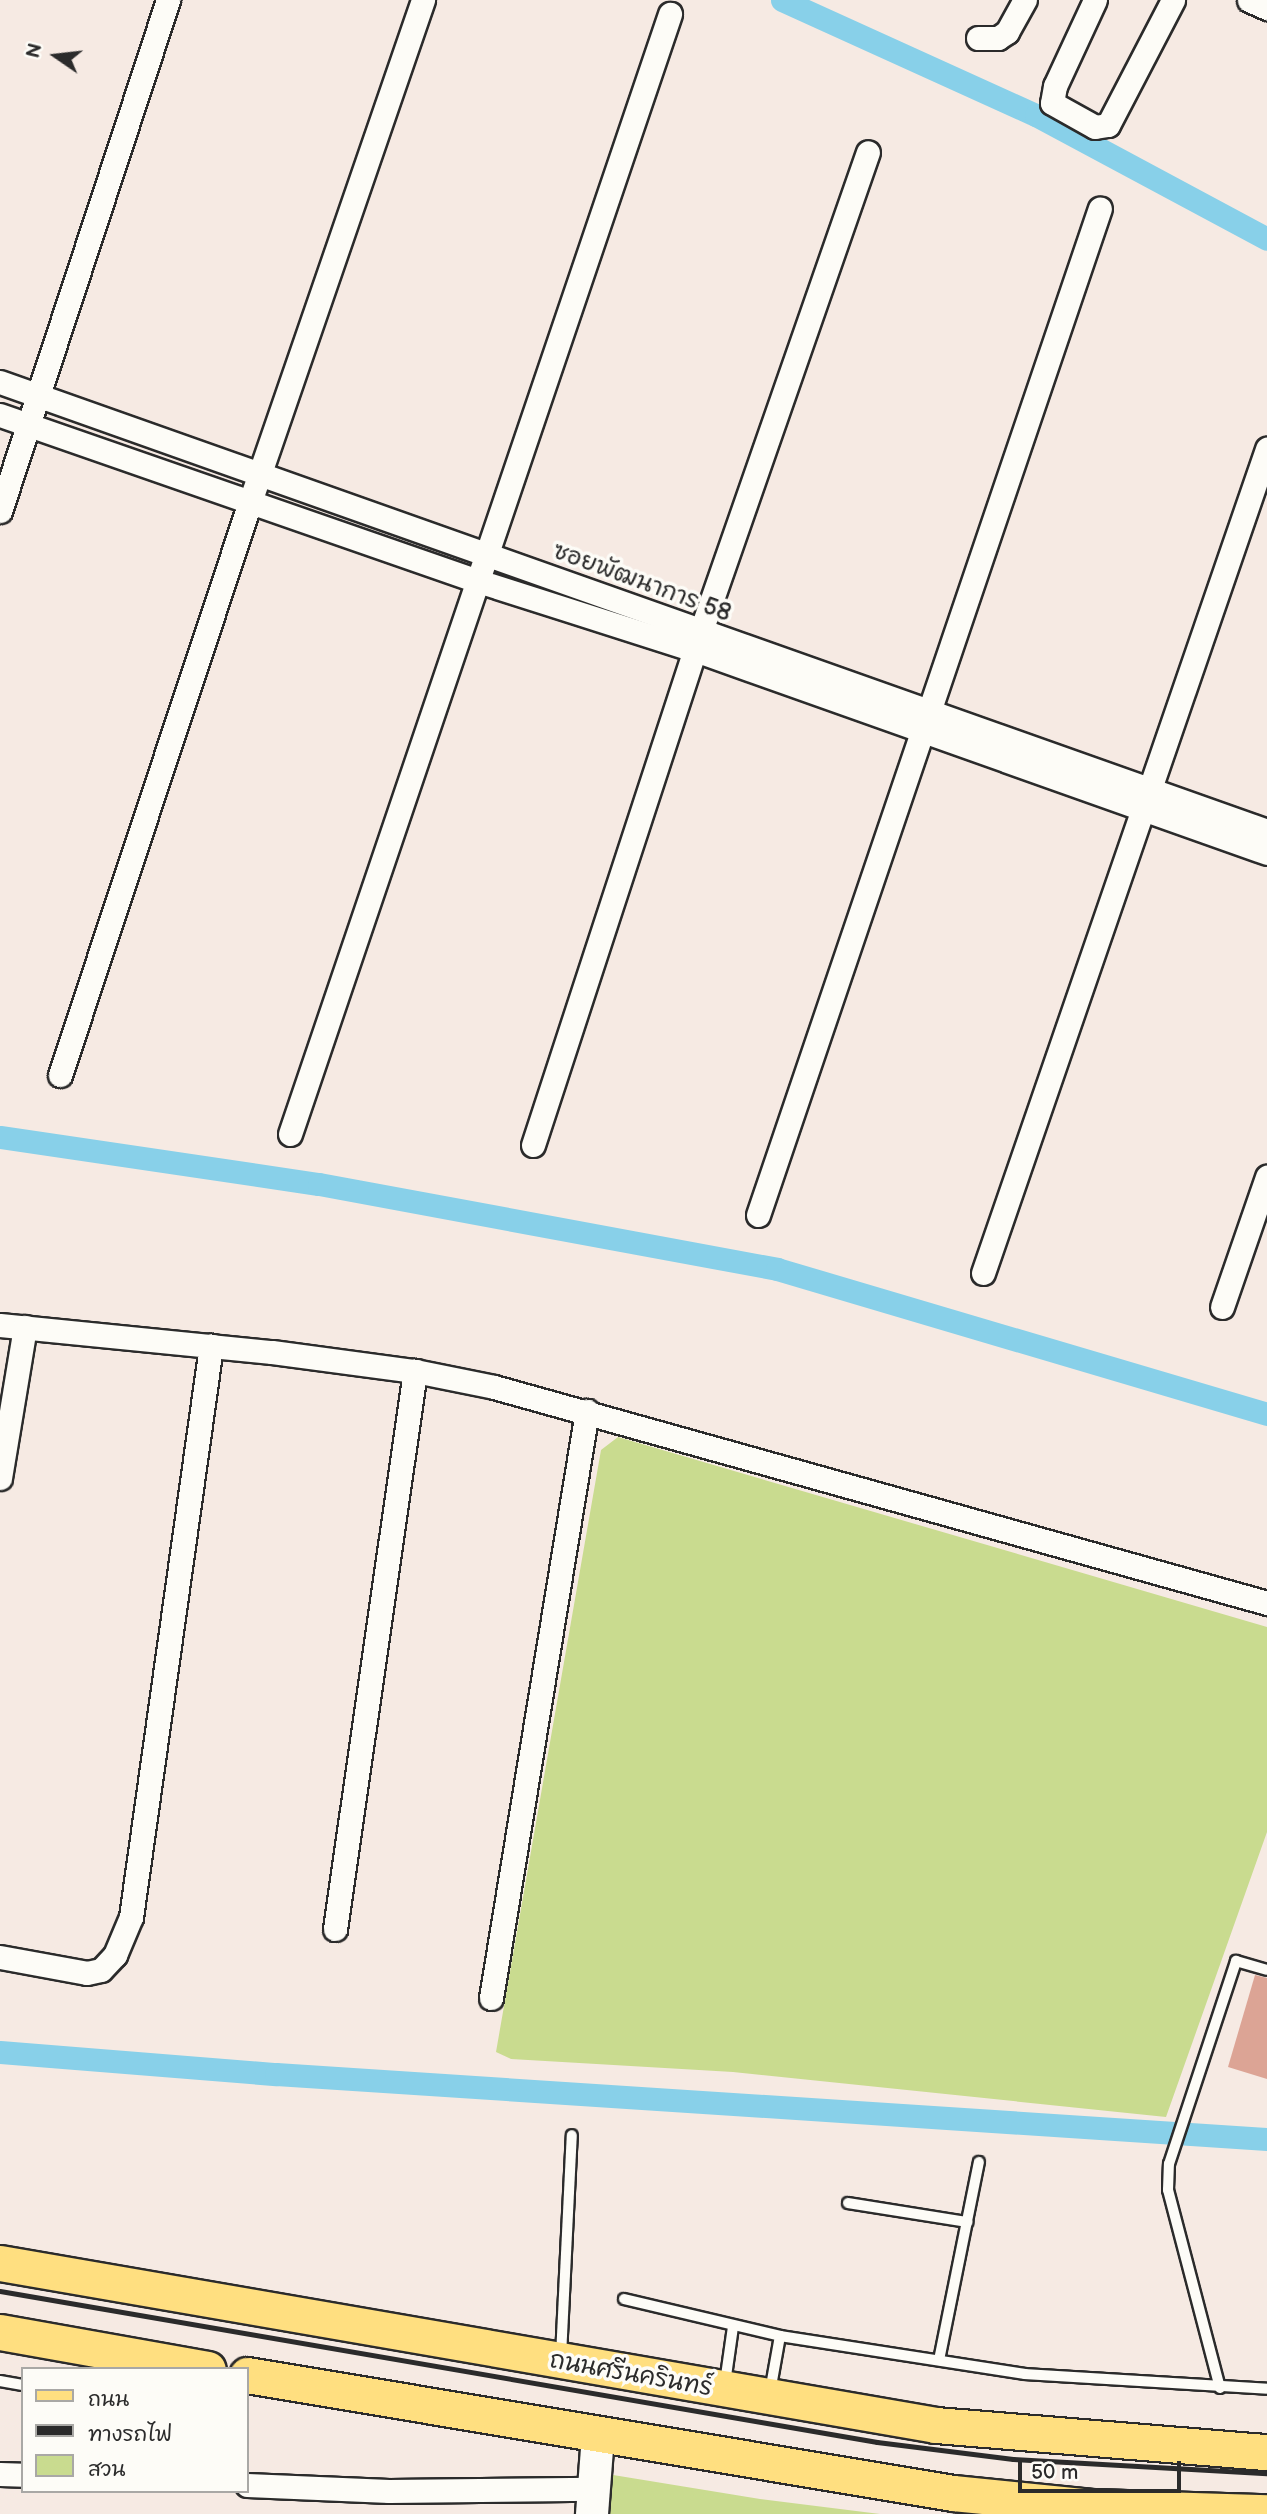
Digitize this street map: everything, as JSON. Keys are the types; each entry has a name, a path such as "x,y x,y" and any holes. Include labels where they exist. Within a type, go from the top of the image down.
{"main road":[{"name":"ถนนศรีนครินทร์","path":"0,2263 561,2363 936,2425 1267,2452"},
{"path":"0,2332 93,2354 193,2367"},
{"path":"248,2375 598,2437 954,2493 1094,2507 1267,2512"}],"street":[{"path":"0,512 168,0"},
{"path":"60,1075 260,472 423,0"},
{"path":"978,38 998,38 1007,32 1025,0"},
{"path":"1095,0 1055,86 1052,103 1095,127 1108,125 1172,0"},
{"path":"1249,0 1267,8"},
{"path":"290,1134 475,580 670,14"},
{"path":"533,1145 698,640 868,152"},
{"path":"758,1215 1100,208"},
{"name":"ซอยพัฒนาการ 58","path":"0,382 260,472 484,554 698,640 1148,802 1267,853"},
{"name":"ซอยพัฒนาการ 58","path":"0,415 251,499 475,580 698,640"},
{"path":"983,1273 1148,802 1267,449"},
{"name":"ซอยพัฒนาการ 58","path":"1148,802 1267,831"},
{"path":"1222,1307 1267,1177"},
{"path":"0,1325 211,1346 415,1371 587,1411 1267,1603"},
{"path":"0,1478 25,1327"},
{"path":"0,1956 87,1973 100,1970 115,1955 131,1917 211,1346"},
{"path":"335,1929 415,1371"},
{"path":"491,1998 587,1411"},
{"path":"248,2485 593,2502 598,2437"},
{"path":"0,2474 21,2475"}],"lane":[{"path":"1220,2388 1168,2190 1169,2164 1236,1961 1267,1970"},
{"path":"561,2363 572,2135"},
{"path":"939,2360 979,2162"},
{"path":"848,2203 967,2222"},
{"path":"625,2299 733,2327 780,2336 1025,2374 1267,2389"},
{"path":"724,2390 733,2327"},
{"path":"769,2398 780,2336"},
{"path":"0,2381 21,2385"}],"green space":[{"path":"618,1437 1267,1627 1267,1832 1166,2117 733,2072 511,2059 496,2052 601,1450"},
{"path":"607,2474 760,2499 880,2514 605,2514"}],"building":[{"path":"1255,1975 1267,1978 1267,2079 1228,2067"}],"waterway":[{"path":"782,0 1036,115 1267,239"},
{"path":"0,1137 319,1184 777,1269 1267,1414"},
{"path":"0,2052 276,2074 1267,2139"}],"railway":[{"path":"0,2291 877,2442 1013,2459 1267,2473"}]}
